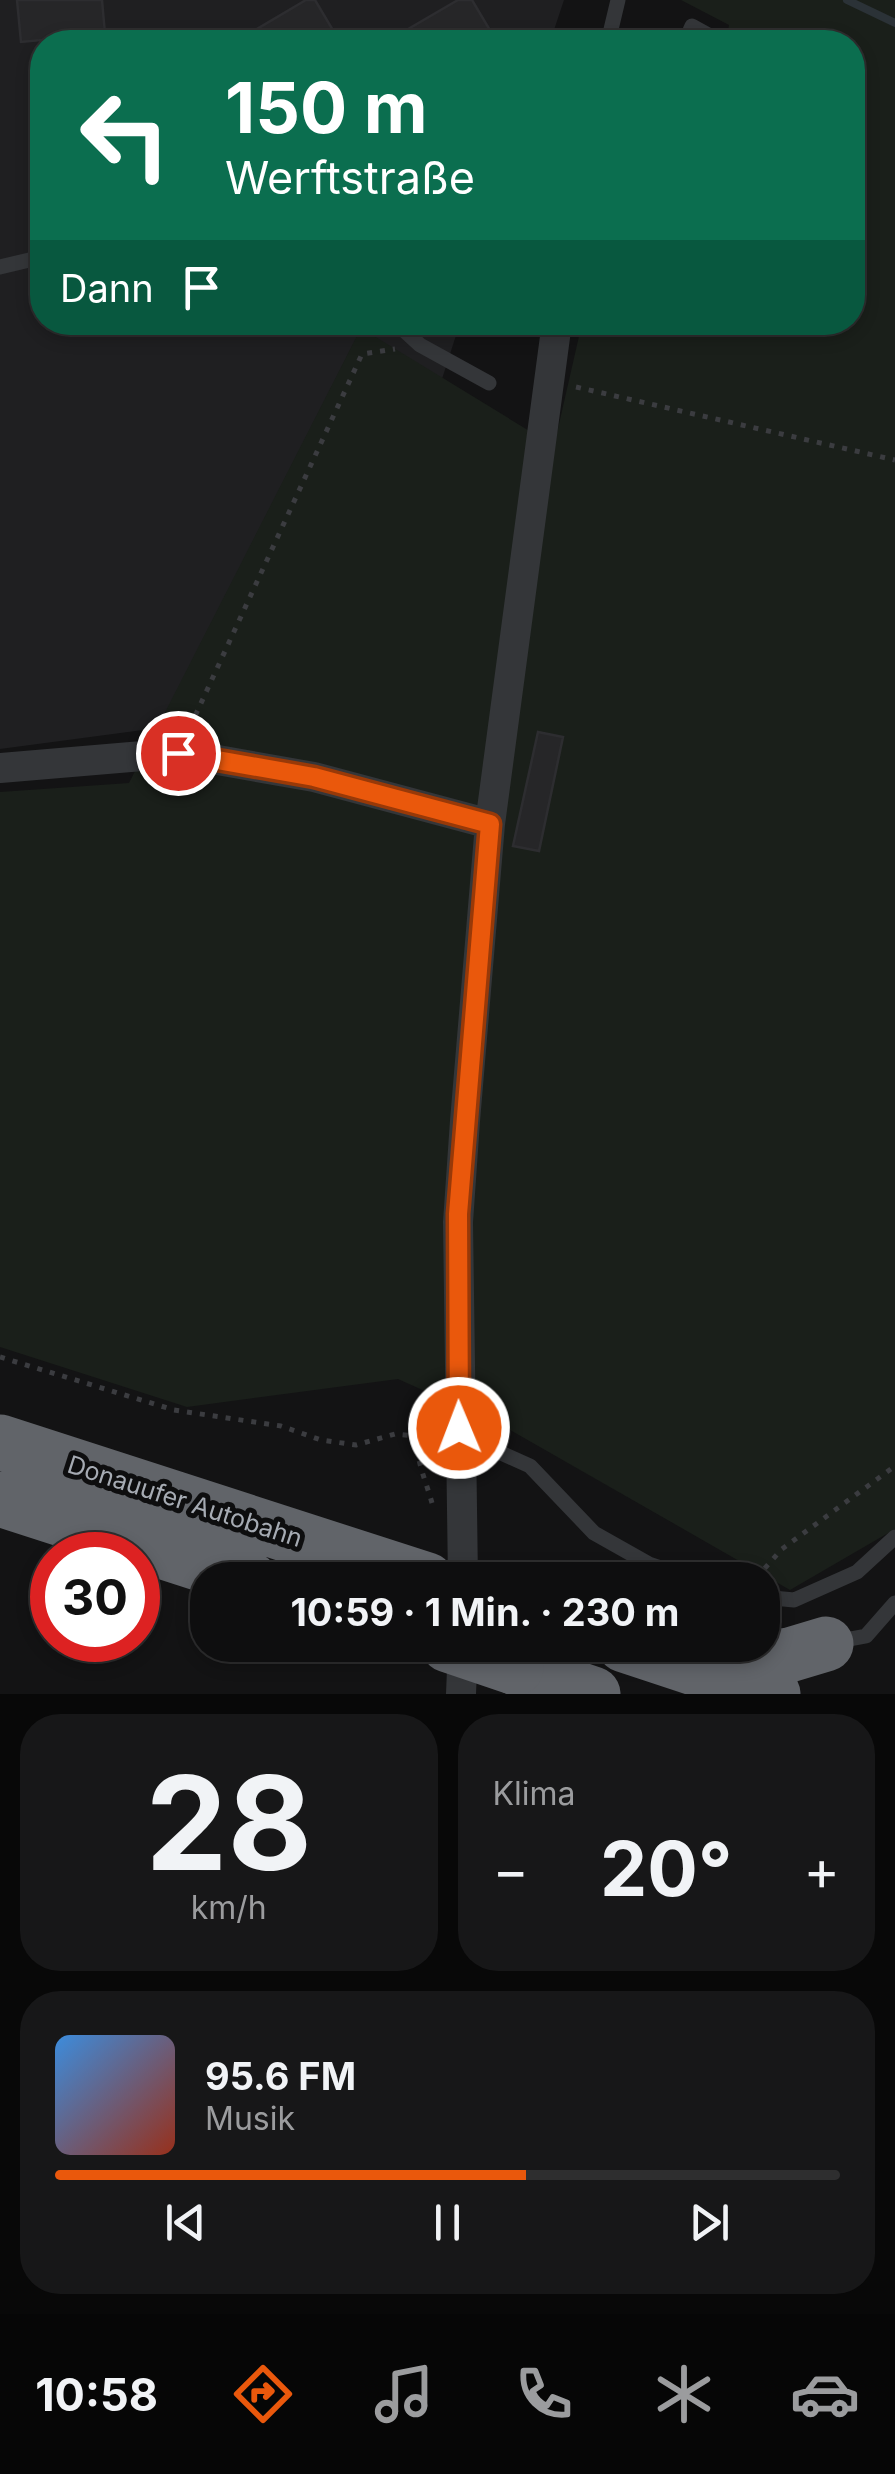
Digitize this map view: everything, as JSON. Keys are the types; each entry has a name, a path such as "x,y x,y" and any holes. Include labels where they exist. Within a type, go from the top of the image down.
{"highway":[{"name":"Donauufer Autobahn","path":"0,1442 372,1562"},
{"path":"0,1499 195,1562"},
{"path":"780,1656 826,1644"},
{"path":"498,1662 592,1694"},
{"path":"676,1662 773,1694"}],"street":[{"path":"462,1562 458,1214 490,824 555,335"},
{"path":"0,768 178,753 314,777 490,824"},
{"path":"461,1694 462,1662"}],"lane":[{"path":"611,30 618,0"},
{"path":"0,266 30,260"},
{"path":"409,335 488,384"},
{"path":"460,1452 501,1453 530,1466 594,1533 646,1562"},
{"path":"780,1599 794,1600 857,1572 895,1537"},
{"path":"826,1644 866,1636 895,1603"}],"path":[{"path":"178,753 362,354 420,345"},
{"path":"548,380 895,460"},
{"path":"0,1357 174,1410 281,1426 321,1440 356,1444 395,1434 416,1436"},
{"path":"434,1517 417,1452 417,1427 458,1403"},
{"path":"771,1562 895,1466"}],"shaded area":[{"path":"0,0 564,0 554,30 30,30 30,335 358,335 158,728 0,749"},
{"path":"681,0 895,0 895,1529 790,1590 780,1584 780,1562 741,1562 505,1427 398,1379 187,1407 0,1347 0,792 129,783 357,335 372,335 554,446 579,335 865,335 865,30 728,30 729,25"},
{"path":"371,335 456,335 442,379"}],"building":[{"path":"17,0 102,0 105,30 30,30 30,41 21,42"},
{"path":"306,0 315,0 333,30 255,30"},
{"path":"458,0 472,0 490,30 407,30"},
{"path":"538,732 563,737 539,851 513,846"}],"waterway":[{"path":"847,0 895,23"}],"route":[{"path":"178,753 314,777 490,824 458,1214 459,1428"}]}
